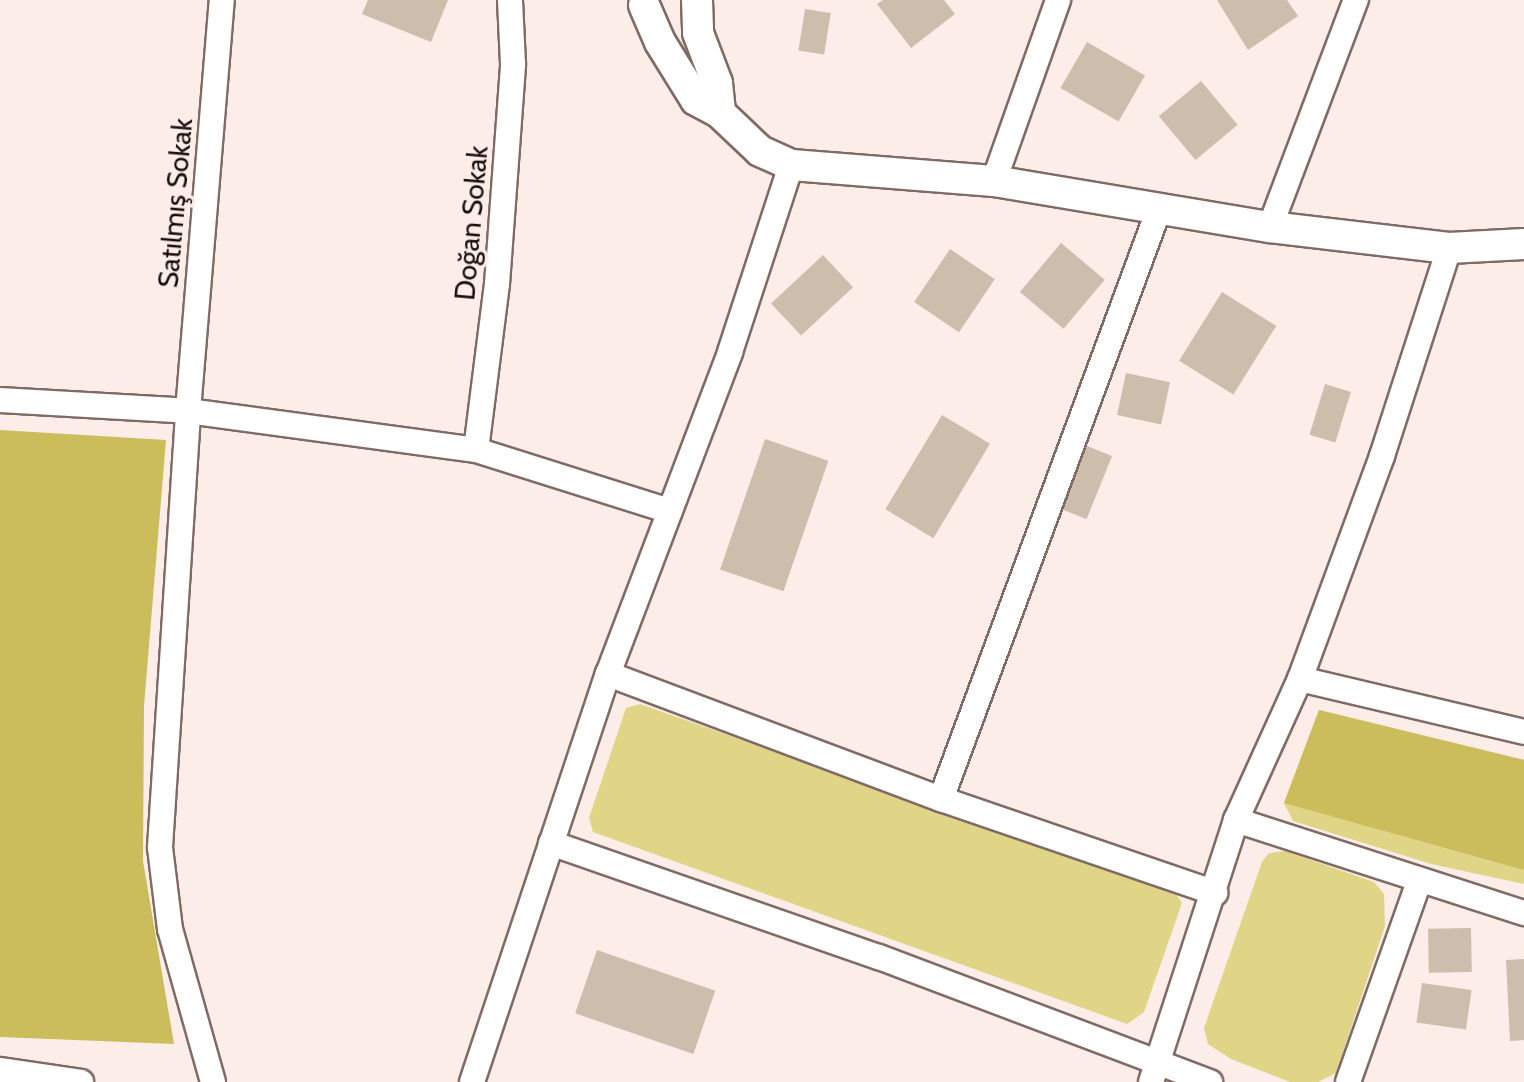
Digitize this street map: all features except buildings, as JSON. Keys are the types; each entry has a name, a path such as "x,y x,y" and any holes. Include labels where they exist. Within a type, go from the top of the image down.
{"street":[{"name":"Satılmış Sokak","path":"213,1082 170,929 160,847 188,411 222,0"},
{"name":"Doğan Sokak","path":"476,450 499,268 513,64 510,0"},
{"path":"640,2 666,11 695,0 698,33 717,83 720,113"},
{"path":"994,181 1058,0"},
{"path":"1270,227 1356,0"},
{"path":"640,2 680,77 696,100 720,113 741,138 791,165 994,181 1270,227 1449,248 1524,244"},
{"path":"472,1082 608,674 730,352 791,165"},
{"path":"941,799 1159,209"},
{"path":"1154,1071 1215,893 1236,820 1300,679 1382,456 1449,248"},
{"path":"0,400 188,411 476,450 670,511"},
{"path":"608,674 941,799 1215,893"},
{"path":"1300,679 1524,732"},
{"path":"1236,820 1524,913"},
{"path":"551,843 1154,1071 1210,1082"},
{"path":"1348,1082 1419,881"},
{"path":"0,1070 81,1082"}],"shaded area":[{"path":"0,430 166,440 144,706 143,861 174,1044 0,1037"},
{"path":"640,704 1175,893 1182,903 1144,1012 1127,1024 593,832 589,818 626,708"},
{"path":"1319,710 1524,760 1524,884 1431,864 1293,821 1284,803"},
{"path":"1319,710 1524,760 1524,870 1284,803"},
{"path":"1285,851 1374,882 1384,894 1385,926 1336,1073 1318,1082 1290,1082 1231,1059 1208,1044 1204,1028 1262,862 1269,853"}]}
